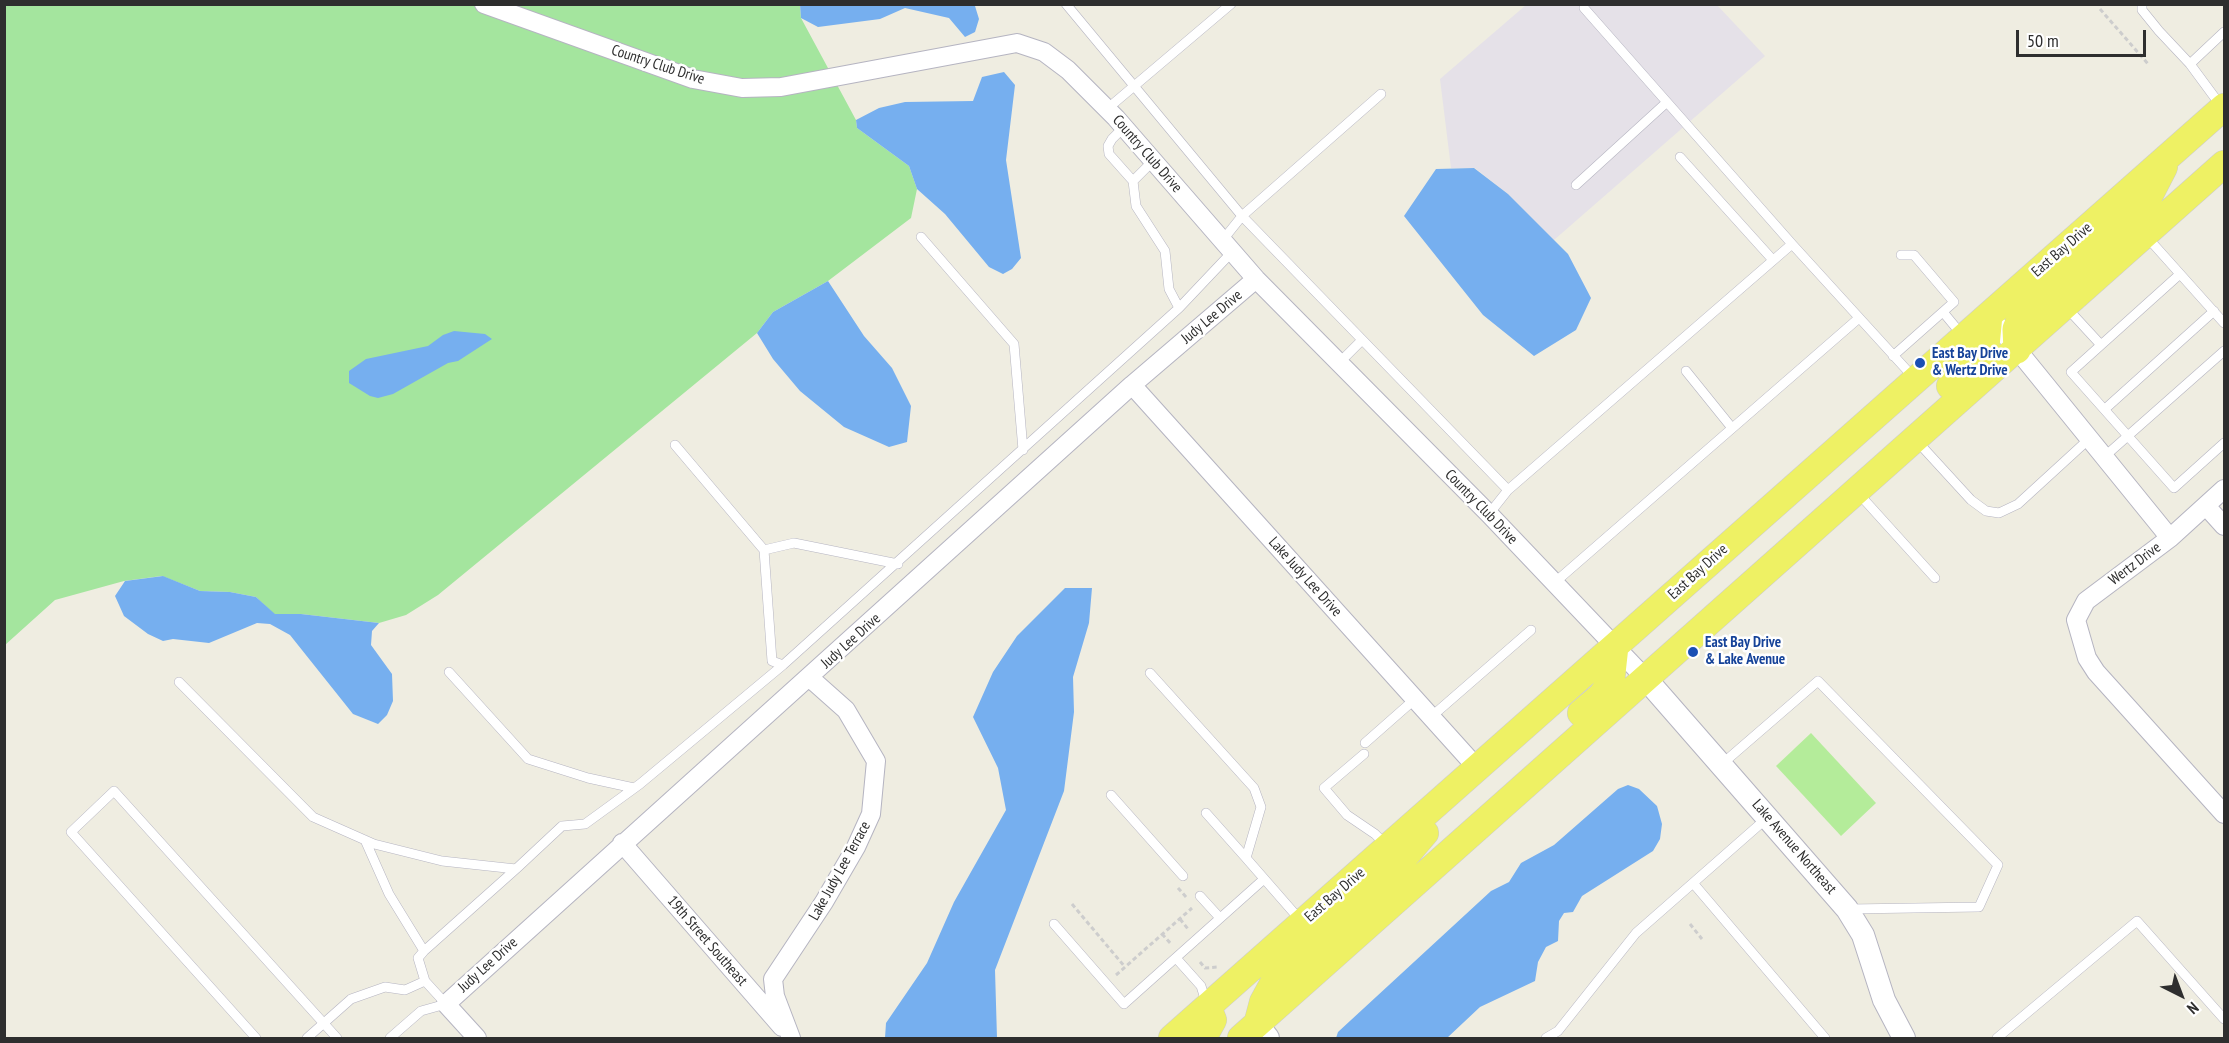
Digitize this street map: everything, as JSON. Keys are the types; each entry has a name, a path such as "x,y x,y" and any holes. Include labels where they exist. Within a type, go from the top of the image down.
{"main road":[{"name":"East Bay Drive","path":"1172,1038 2224,107"},
{"path":"2018,350 2016,329 2024,310 2146,202 2167,158"},
{"path":"1255,1034 1434,867 2018,350 2224,164"},
{"path":"1850,499 1845,486 1859,466 1980,357 1988,338 1989,315"},
{"path":"1434,867 1440,844 1450,830 1601,696 1611,682 1615,646"},
{"path":"1255,1034 1263,1002 1274,982 1392,873 1426,832 1435,818 1437,805"},
{"path":"1203,1038 1213,1020 1208,1007"}],"street":[{"name":"Country Club Drive","path":"484,4 693,79 742,88 781,87 1017,43 1044,52 1068,70 1107,109 1256,279 1489,514 1553,584 1646,679"},
{"name":"Judy Lee Drive","path":"446,1004 622,843 810,678 1132,385 1256,279"},
{"name":"Wertz Drive","path":"1989,315 2170,538 2086,601 2076,620 2087,658 2096,672 2224,814"},
{"name":"Lake Judy Lee Drive","path":"1132,385 1478,769"},
{"path":"2170,538 2224,489"},
{"path":"2206,506 2224,526"},
{"name":"Lake Judy Lee Terrace","path":"792,1038 775,996 773,980 824,902 856,847 871,814 876,761 846,710 810,678"},
{"name":"Lake Avenue Northeast","path":"1646,679 1769,817 1847,909 1863,935 1884,1000 1904,1038"},
{"name":"19th Street Southeast","path":"622,843 792,1038"},
{"path":"446,1004 477,1038"}],"lane":[{"path":"1066,4 1242,216 1508,490"},
{"path":"1107,109 1231,4"},
{"path":"2142,4 2142,10 2224,107"},
{"path":"1584,8 1792,244 1915,379"},
{"path":"2190,64 2224,32"},
{"path":"390,1038 421,1011 446,1004 425,981 418,958 424,951 562,826 585,824 634,788 783,665 898,564 1179,308 1227,246 1242,216 1381,94"},
{"path":"1576,185 1667,102"},
{"path":"1124,128 1112,139 1108,147 1109,154 1133,181 1136,206 1165,252 1169,289 1179,308"},
{"path":"1680,157 1772,260"},
{"path":"1133,181 1153,161"},
{"path":"2146,235 2224,323"},
{"path":"921,237 1014,344 1023,450"},
{"path":"1489,514 1508,490 1792,244"},
{"path":"1893,356 1954,302 1914,255 1901,255"},
{"path":"2180,274 2071,372 2174,488 2224,443"},
{"path":"2066,307 2101,345"},
{"path":"2105,409 2214,311"},
{"path":"1943,312 1963,337"},
{"path":"1553,584 1859,318"},
{"path":"1339,363 1362,340"},
{"path":"2104,457 2224,351"},
{"path":"1686,371 1732,428"},
{"path":"1916,440 1971,500 1986,512 2000,513 2018,504 2090,439"},
{"path":"675,445 765,550 772,660 783,665"},
{"path":"1850,499 1935,578"},
{"path":"765,550 794,543 898,564"},
{"path":"1431,717 1531,630"},
{"path":"449,672 528,759 588,778 634,788"},
{"path":"1150,673 1254,788 1260,807 1246,858"},
{"path":"1722,764 1818,681 1998,865 1979,907 1847,909"},
{"path":"179,682 313,817 365,840 442,861 516,869"},
{"path":"1365,743 1415,699"},
{"path":"1364,754 1324,788 1347,815 1375,834 1388,848"},
{"path":"256,1038 71,832 114,791 337,1038"},
{"path":"1111,795 1183,876"},
{"path":"1206,813 1303,923"},
{"path":"1546,1038 1558,1030 1636,933 1769,817"},
{"path":"365,840 389,894 424,951"},
{"path":"1054,924 1124,1004 1264,879"},
{"path":"1693,883 1825,1038"},
{"path":"1200,896 1220,918"},
{"path":"1997,1038 2137,921 2224,1019"},
{"path":"1176,958 1201,986 1208,1007"},
{"path":"307,1038 351,999 385,987 405,990 425,981"},
{"path":"1558,1030 1566,1038"}],"path":[{"path":"2100,9 2149,65"},
{"path":"1113,978 1194,906 1173,883"},
{"path":"1072,904 1125,967"},
{"path":"1180,919 1191,931"},
{"path":"1690,924 1702,939"},
{"path":"1162,934 1173,946"},
{"path":"1193,955 1205,968 1226,966"}],"shaded area":[{"path":"1526,5 1717,5 1765,56 1554,240 1508,194 1475,168 1451,168 1440,79"}],"green space":[{"path":"5,5 800,5 801,18 856,120 857,128 909,166 917,189 911,218 828,281 773,312 757,333 438,595 406,615 379,623 301,614 274,614 256,597 230,592 200,591 162,576 124,581 55,600 5,645"},
{"path":"1811,733 1876,803 1841,836 1776,766"}],"water":[{"path":"800,5 969,5 975,6 979,19 975,32 965,37 949,18 905,8 880,19 818,27 801,18"},
{"path":"1004,72 1015,85 1006,160 1021,258 1012,269 1003,274 989,267 945,214 917,189 909,166 857,128 856,120 879,108 905,102 973,101 982,77"},
{"path":"1474,168 1508,194 1568,254 1591,298 1576,330 1534,356 1483,315 1404,216 1436,169"},
{"path":"828,281 864,336 892,368 911,406 907,442 889,447 844,427 800,391 773,359 757,333 773,312"},
{"path":"454,331 485,334 492,339 458,361 448,363 393,394 378,398 370,396 349,383 349,371 366,359 428,346 443,335"},
{"path":"163,576 200,591 230,592 256,597 275,614 301,614 379,623 372,631 371,645 392,674 393,701 387,715 378,724 353,714 290,635 270,624 257,623 209,643 173,639 163,641 148,634 124,616 115,596 125,581"},
{"path":"1065,588 1092,588 1089,623 1073,677 1074,712 1064,791 995,970 997,1038 885,1038 886,1023 927,963 954,902 1006,810 998,768 973,717 993,672 1017,636"},
{"path":"1628,785 1639,789 1657,806 1662,824 1660,839 1653,851 1582,896 1573,912 1564,913 1559,921 1558,941 1546,947 1538,962 1535,981 1480,1007 1447,1038 1336,1038 1338,1032 1491,891 1509,882 1521,863 1554,845 1618,789"}],"place":[{"name":"East Bay Drive & Wertz Drive","path":"1920,363"},
{"name":"East Bay Drive & Lake Avenue","path":"1693,652"}]}
